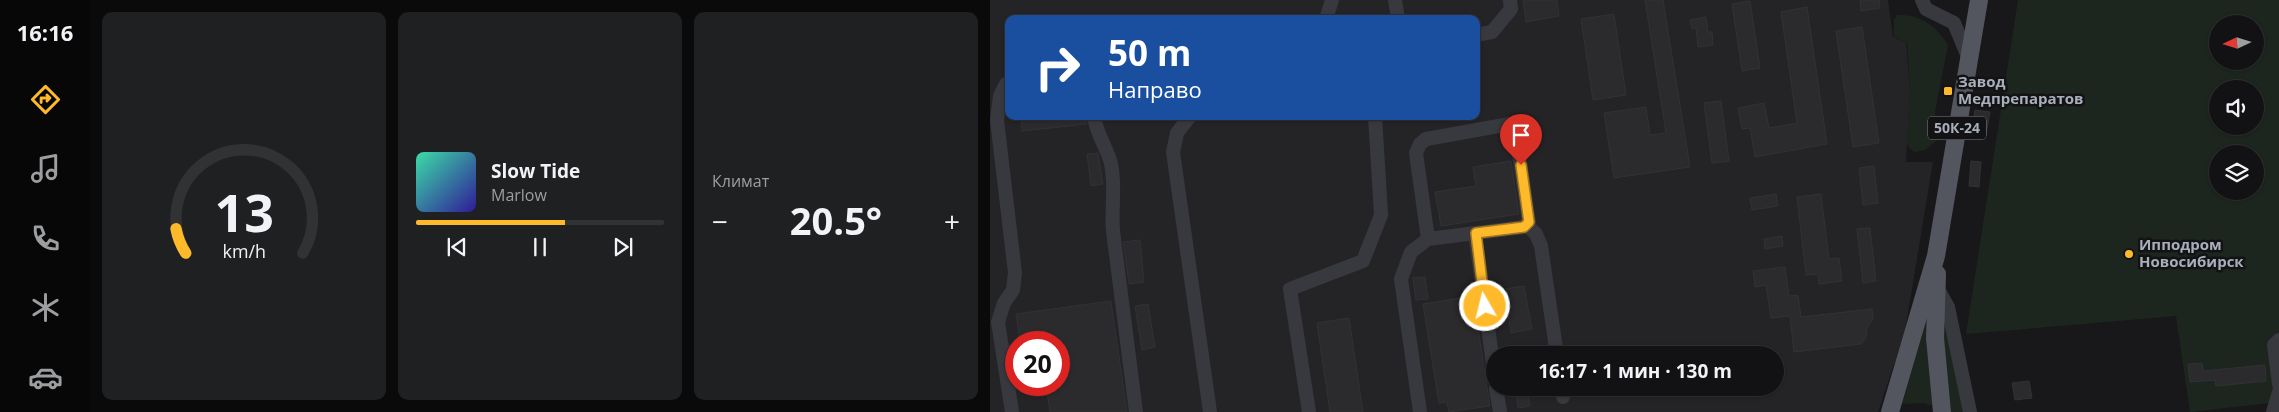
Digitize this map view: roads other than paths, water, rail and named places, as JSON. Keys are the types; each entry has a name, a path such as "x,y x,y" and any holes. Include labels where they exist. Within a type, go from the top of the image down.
{"main road":[{"name":"50К-24","path":"1890,412 1936,256 1979,0"},
{"name":"50К-24","path":"1936,256 1935,338 1942,412"}],"lane":[{"path":"1327,15 1332,0"},
{"path":"1395,0 1397,15"},
{"path":"1480,34 1492,32 1512,9 1510,0"},
{"path":"1922,0 1926,9 1954,23 1969,58"},
{"path":"1005,86 994,114 1015,273 1013,290 1004,303 998,322 1012,412"},
{"path":"1095,120 1102,144 1111,162 1113,231 1136,412"},
{"path":"1187,120 1177,133 1173,152 1210,412"},
{"path":"1309,412 1290,290 1363,261 1381,215 1375,120"},
{"path":"1420,412 1401,279 1411,252 1428,240 1524,227 1529,222 1515,128 1510,124 1426,139 1420,144 1416,153 1428,240"},
{"path":"1526,224 1536,234 1541,246 1556,346"},
{"path":"1476,233 1491,346"},
{"path":"1937,287 1948,307 1970,412"},
{"path":"2279,340 2274,345 2279,384"},
{"path":"2273,412 2279,392"},
{"path":"1497,396 1500,412"}],"place":[{"name":"Завод Медпрепаратов","path":"1948,91"},
{"name":"Ипподром Новосибирск","path":"2129,254"}]}
